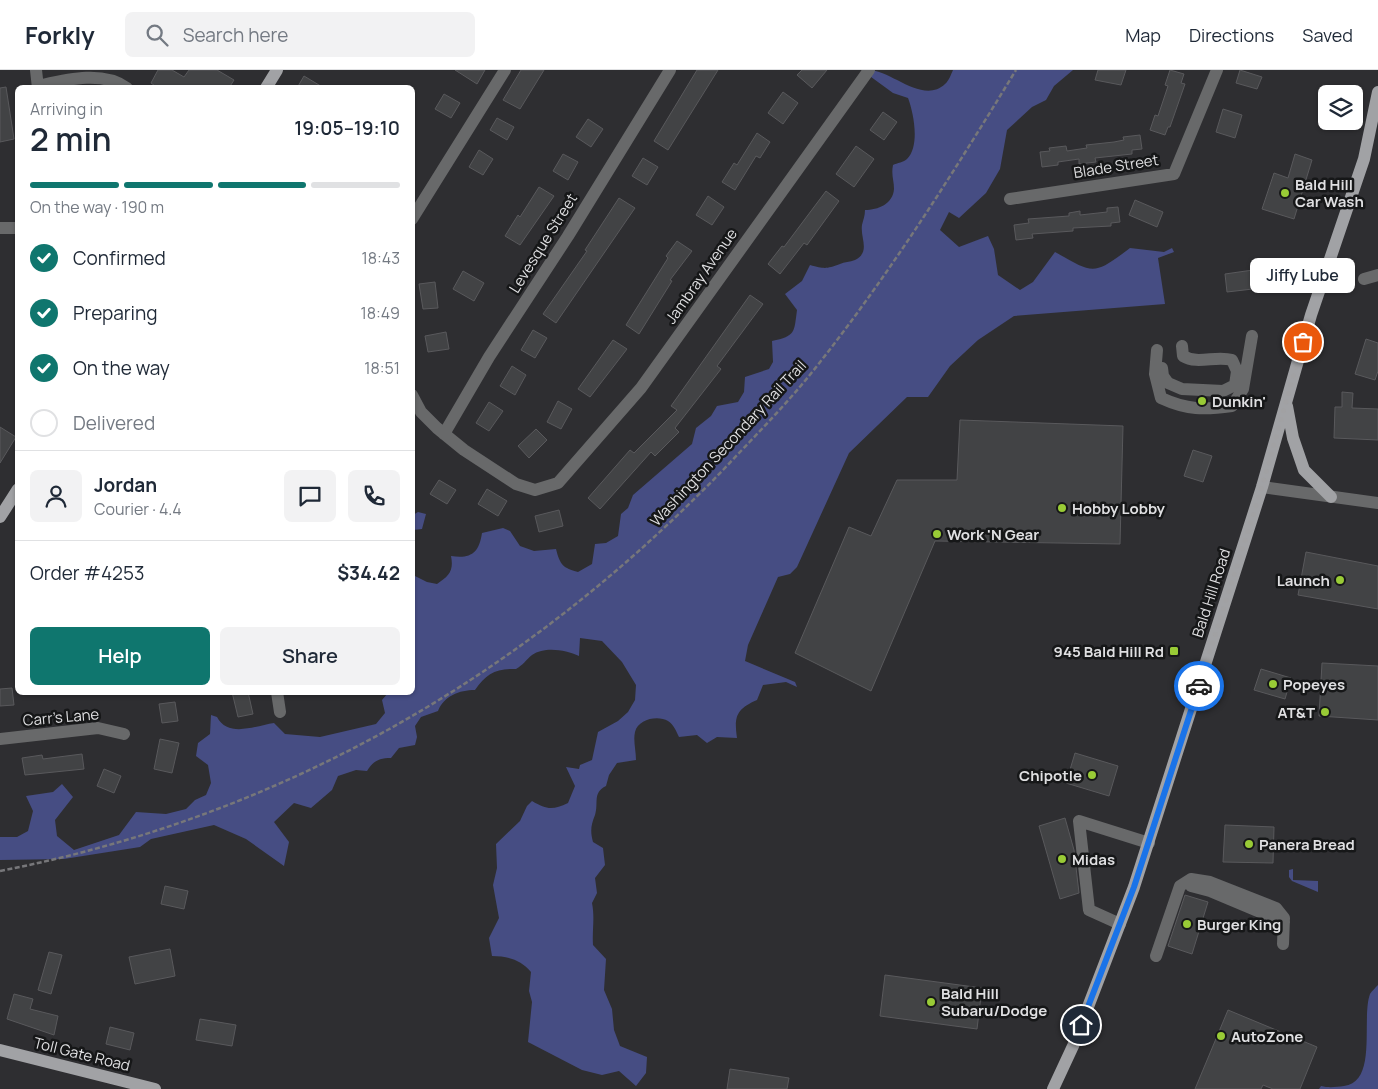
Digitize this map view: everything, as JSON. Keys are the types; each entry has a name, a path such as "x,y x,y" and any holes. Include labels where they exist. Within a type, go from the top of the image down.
{"main road":[{"path":"268,85 277,70"},
{"name":"Bald Hill Road","path":"1054,1089 1073,1046 1120,924 1148,843 1262,487 1311,315 1364,159 1378,92"},
{"name":"Bald Hill Road","path":"1364,159 1378,134"},
{"path":"1286,401 1293,438 1304,470 1331,497"},
{"path":"0,517 15,494"},
{"name":"Toll Gate Road","path":"0,1050 155,1089"}],"street":[{"path":"36,70 38,85"},
{"path":"415,214 505,70"},
{"name":"Levesque Street","path":"444,434 489,357 563,244 670,70"},
{"name":"Jambray Avenue","path":"444,434 464,450 524,488 535,490 547,488 562,478 570,466 641,388 869,70"},
{"name":"Blade Street","path":"1010,199 1174,174 1218,70"},
{"path":"45,85 56,82 101,78 119,82 122,85"},
{"path":"0,228 15,228"},
{"path":"1364,279 1378,275"},
{"path":"1157,350 1155,374 1162,398 1182,408 1211,409 1232,406 1243,389 1252,336"},
{"path":"1162,368 1168,383 1182,389 1224,391 1235,385 1237,371 1232,360 1224,358 1190,360 1183,356 1182,346"},
{"path":"415,401 421,412 444,434"},
{"path":"1262,487 1378,503"},
{"path":"277,695 280,712"},
{"name":"Carr's Lane","path":"0,739 98,728 124,734"},
{"path":"1120,924 1089,910 1080,821 1148,843"},
{"path":"1156,956 1180,886 1191,878 1210,882 1276,908 1281,912 1284,922 1283,944"}],"path":[{"name":"Washington Secondary Rail Trail","path":"0,871 57,860 149,834 283,784 416,715 484,672 549,625 660,534 688,507 791,397 857,311 923,217 1016,70"}],"shaded area":[{"path":"869,70 878,71 907,85 927,91 945,84 953,70 1073,70 1054,86 1046,100 1032,107 1007,130 1000,169 986,193 959,218 949,212 940,230 959,247 988,236 994,249 998,275 1020,290 1033,282 1055,252 1078,265 1093,269 1108,264 1130,248 1164,252 1172,248 1174,252 1158,258 1165,304 1014,316 978,340 950,366 928,397 907,397 849,453 797,567 790,574 778,577 748,645 745,661 795,682 797,687 786,682 763,685 757,700 750,703 738,714 736,719 737,738 717,737 707,743 697,735 679,737 675,728 668,721 659,718 644,721 637,728 634,738 636,760 617,763 609,775 606,786 597,795 596,811 591,831 593,842 603,848 605,865 595,878 597,893 592,903 593,945 606,959 604,990 612,1009 614,1030 620,1046 647,1057 646,1073 636,1086 619,1071 602,1075 582,1070 528,1042 532,1002 529,991 531,972 523,964 514,960 492,956 489,938 499,918 493,885 497,868 496,844 520,821 527,806 532,801 550,808 568,803 575,786 566,767 579,769 580,765 592,760 598,732 618,721 628,712 635,700 636,685 622,662 602,641 580,638 579,656 562,651 549,650 537,652 516,669 492,673 475,690 463,691 453,695 444,701 438,711 421,717 415,726 417,737 415,745 399,748 391,758 377,761 367,771 356,770 338,776 332,790 311,808 294,803 274,822 289,842 284,866 246,839 214,825 151,839 140,847 64,859 0,860 0,837 17,837 28,831 33,811 26,796 53,792 62,784 73,797 55,820 57,836 74,850 119,835 136,812 166,814 186,809 195,800 206,795 211,783 208,765 196,756 198,743 210,734 211,715 217,717 228,727 235,729 274,723 285,734 320,737 376,724 385,713 382,700 386,695 415,695 415,576 427,582 437,584 450,573 452,566 451,556 458,557 473,553 479,545 482,533 503,528 510,531 520,546 534,551 556,549 563,565 578,572 592,564 595,544 606,543 618,536 621,514 628,508 633,495 692,444 696,428 711,416 717,406 738,402 744,392 745,377 769,369 773,362 772,341 790,335 794,328 797,310 785,294 802,281 810,265 828,268 855,260 863,253 862,225 865,210 880,207 891,199 894,189 893,165 907,159 911,153 915,138 914,121 908,98 893,93 867,74"},
{"path":"418,512 426,514 422,529 415,530 415,514"},
{"path":"1293,869 1293,880 1318,881 1318,892 1292,881 1289,877 1289,870"},
{"path":"1378,985 1378,1089 1319,1089 1321,1086 1344,1086 1355,1082 1361,1073 1365,1062 1370,994"}],"building":[{"path":"158,70 172,70 184,77 189,70 217,70 234,80 231,85 154,85 151,83"},
{"path":"455,70 485,70 477,84"},
{"path":"521,70 544,70 520,109 503,100"},
{"path":"697,70 718,70 668,150 654,141"},
{"path":"802,70 827,70 812,88 797,75"},
{"path":"1098,70 1126,70 1121,85 1095,80"},
{"path":"1170,70 1184,74 1181,83 1185,84 1170,127 1168,127 1165,135 1150,130 1155,115 1158,116 1168,86 1165,85"},
{"path":"1240,70 1262,77 1257,89 1236,83"},
{"path":"304,76 319,85 299,85"},
{"path":"6,87 14,139 0,142 0,88"},
{"path":"783,92 798,103 783,124 768,113"},
{"path":"444,94 460,103 451,118 435,109"},
{"path":"1223,109 1242,115 1235,138 1216,132"},
{"path":"883,112 897,122 884,140 870,130"},
{"path":"497,118 514,127 507,140 490,130"},
{"path":"588,119 603,129 591,147 576,137"},
{"path":"757,133 770,142 760,158 756,156 735,190 722,182 734,163 737,165"},
{"path":"1140,135 1142,149 1132,150 1132,154 1095,158 1096,162 1079,164 1079,159 1058,162 1058,165 1042,167 1040,152 1050,151 1049,148 1066,146 1067,151 1087,148 1086,145 1114,142 1124,140 1123,137"},
{"path":"856,146 874,159 854,187 836,174"},
{"path":"479,150 493,159 483,175 469,167"},
{"path":"563,154 578,162 568,180 553,171"},
{"name":"Bald Hill Car Wash","path":"1295,154 1312,160 1294,219 1262,209 1274,173 1288,178"},
{"path":"643,158 658,167 647,185 632,176"},
{"path":"539,187 554,196 520,245 505,236"},
{"path":"826,191 839,201 807,245 804,243 780,274 768,264 782,246 784,247"},
{"path":"708,196 724,207 712,225 696,215"},
{"path":"619,198 635,208 556,323 543,314 587,251 585,250"},
{"path":"1135,200 1163,212 1157,227 1129,215"},
{"path":"1118,207 1120,222 1111,223 1111,226 1073,228 1073,231 1032,234 1033,238 1016,240 1014,225 1029,223 1028,219 1069,216 1069,213 1080,211 1080,215 1107,212 1107,208"},
{"path":"677,241 692,251 670,280 672,281 639,334 626,325 668,258 666,256"},
{"path":"1267,268 1270,287 1227,292 1225,274"},
{"path":"463,271 484,283 474,301 453,289"},
{"path":"435,282 438,308 423,309 419,284"},
{"path":"750,295 763,304 717,366 721,369 675,428 679,432 655,456 651,452 600,509 588,498 630,450 634,453 677,410 671,406"},
{"path":"533,330 547,338 535,358 521,350"},
{"path":"446,332 449,349 428,352 425,336"},
{"path":"1366,339 1378,343 1378,371 1375,380 1355,374"},
{"path":"613,340 627,349 590,397 578,389"},
{"path":"512,366 526,375 515,395 500,386"},
{"path":"1342,392 1353,393 1352,408 1378,409 1378,440 1334,438 1335,407 1342,407"},
{"path":"558,401 572,409 561,429 547,422"},
{"path":"489,402 503,411 489,431 476,423"},
{"path":"960,420 1123,426 1120,544 935,541 871,691 795,653 849,527 871,536 897,480 957,480"},
{"path":"0,427 15,436 15,439 0,463"},
{"path":"536,429 547,440 529,458 518,446"},
{"path":"1193,450 1212,456 1203,482 1184,476"},
{"path":"439,480 456,490 447,504 430,494"},
{"path":"487,489 507,501 498,516 478,504"},
{"path":"559,510 563,526 539,532 535,516"},
{"name":"Launch","path":"1306,552 1378,566 1378,609 1298,595"},
{"path":"1322,663 1378,666 1378,720 1319,716"},
{"name":"Popeyes","path":"1261,669 1291,678 1285,699 1254,690"},
{"path":"12,688 14,705 0,706 0,689"},
{"path":"233,695 249,695 253,714 238,717"},
{"path":"175,702 178,721 162,723 159,704"},
{"path":"160,739 179,743 172,773 154,769"},
{"name":"Chipotle","path":"1075,753 1118,766 1109,796 1066,783"},
{"path":"82,754 84,769 25,775 22,758 42,755 43,759"},
{"path":"104,769 121,776 114,793 97,786"},
{"name":"Midas","path":"1065,818 1074,850 1079,893 1060,899 1039,826"},
{"name":"Panera Bread","path":"1225,825 1274,827 1273,863 1223,862"},
{"path":"165,886 188,891 184,909 161,904"},
{"name":"Burger King","path":"1185,895 1208,902 1192,954 1168,946"},
{"path":"170,949 175,976 135,984 129,957"},
{"path":"49,952 62,955 51,994 38,990"},
{"name":"Bald Hill Subaru/Dodge","path":"885,975 982,988 977,1029 880,1016"},
{"path":"14,994 33,999 30,1009 58,1016 54,1035 7,1019"},
{"path":"1228,1010 1317,1047 1300,1089 1273,1089 1263,1085 1261,1089 1195,1089"},
{"path":"200,1019 236,1025 232,1046 196,1040"},
{"path":"110,1027 134,1033 130,1050 106,1044"},
{"path":"730,1069 789,1078 787,1089 727,1089"}],"way so far":[{"path":"1199,686 1262,487 1303,342"}],"place":[{"name":"Bald Hill Car Wash","path":"1285,193"},
{"name":"Jiffy Lube","path":"1303,342"},
{"name":"Dunkin'","path":"1202,401"},
{"name":"Hobby Lobby","path":"1062,508"},
{"name":"Work 'N Gear","path":"937,534"},
{"name":"Launch","path":"1340,580"},
{"name":"945 Bald Hill Rd","path":"1174,651"},
{"name":"Popeyes","path":"1273,684"},
{"name":"AT&T","path":"1325,712"},
{"name":"Chipotle","path":"1092,775"},
{"name":"Panera Bread","path":"1249,844"},
{"name":"Midas","path":"1062,859"},
{"name":"Burger King","path":"1187,924"},
{"name":"Bald Hill Subaru/Dodge","path":"931,1002"},
{"name":"AutoZone","path":"1221,1036"}],"route":[{"path":"1081,1025 1134,887 1199,686"}]}
